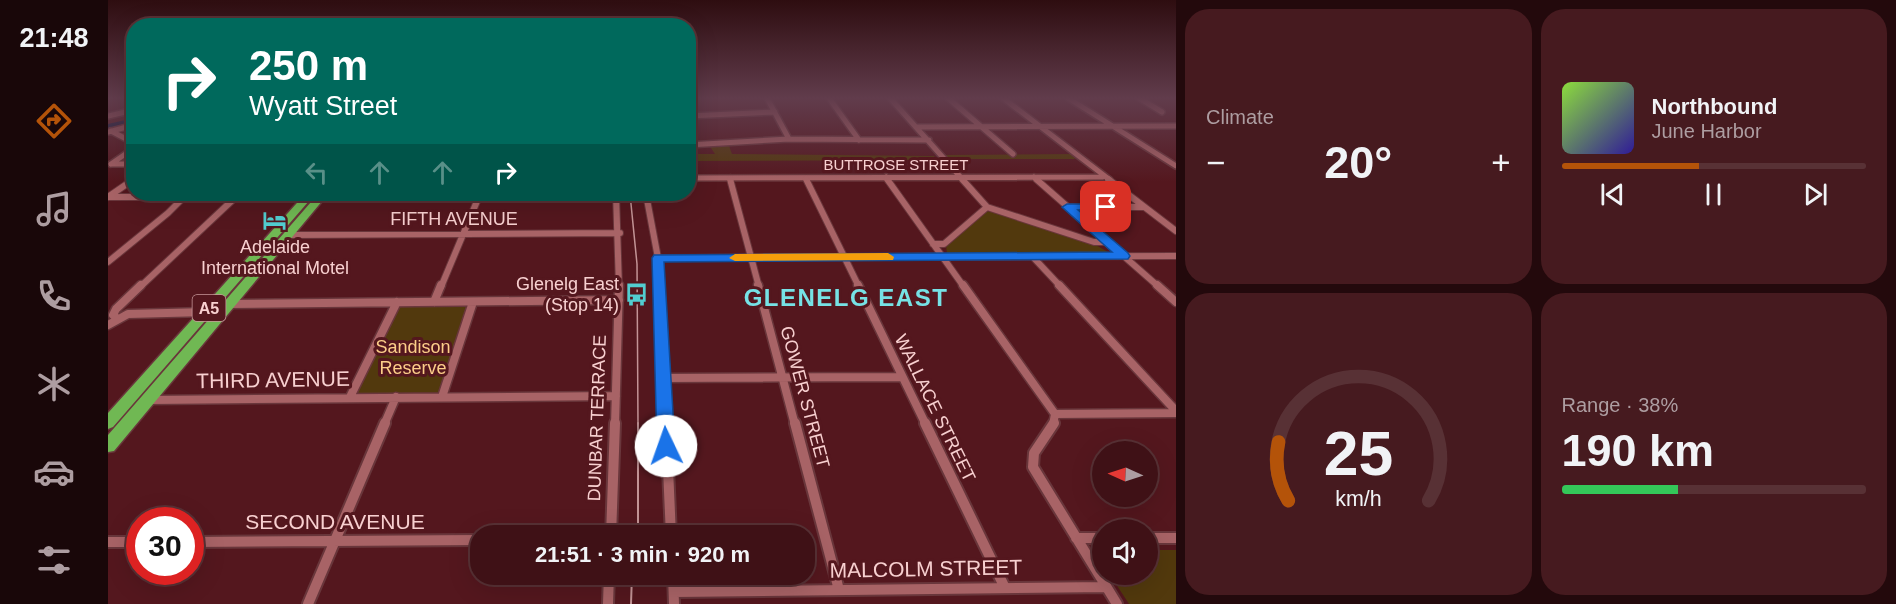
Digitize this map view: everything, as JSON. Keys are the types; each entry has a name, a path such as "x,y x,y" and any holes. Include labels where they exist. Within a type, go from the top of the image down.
{"highway":[{"name":"A5","path":"108,446 229,304 305,201"},
{"name":"A5","path":"108,423 237,277 256,267 317,201"}],"street":[{"path":"782,126 789,139"},
{"path":"849,126 859,140"},
{"path":"917,127 1030,126"},
{"path":"1041,126 1076,152 1103,177 1176,231"},
{"path":"1113,126 1176,166"},
{"path":"109,131 126,127"},
{"path":"917,127 987,207 1094,242 1108,242"},
{"path":"981,127 1013,154"},
{"path":"109,131 126,141"},
{"path":"696,145 789,139 929,140"},
{"path":"905,140 935,149"},
{"path":"110,164 126,152"},
{"path":"110,164 126,164"},
{"path":"886,177 1055,414 1053,425 1033,455 1032,461 1037,475 1117,604"},
{"path":"1034,177 1176,302"},
{"name":"BUTTROSE STREET","path":"696,178 1103,177"},
{"name":"GOWER STREET","path":"730,178 839,590"},
{"name":"WALLACE STREET","path":"806,178 1005,588"},
{"path":"108,197 126,185"},
{"path":"108,197 126,197"},
{"path":"108,262 178,201"},
{"path":"118,319 112,315 116,309 232,201"},
{"path":"434,302 477,201"},
{"name":"DUNBAR TERRACE","path":"611,525 619,300 620,234 617,201"},
{"path":"647,201 658,258 670,525"},
{"path":"933,244 944,244 987,207"},
{"path":"1067,207 1144,207"},
{"name":"FIFTH AVENUE","path":"288,235 620,234"},
{"path":"1032,256 1176,412"},
{"path":"658,258 1176,256"},
{"path":"229,304 619,300"},
{"path":"350,397 397,302"},
{"path":"442,397 473,302"},
{"path":"108,325 118,319 136,314 206,312"},
{"path":"663,378 902,377"},
{"name":"THIRD AVENUE","path":"147,400 615,396"},
{"path":"308,604 396,397"},
{"path":"1055,414 1176,412"},
{"path":"1076,538 1092,538"},
{"path":"1158,538 1176,538"},
{"name":"SECOND AVENUE","path":"204,542 470,540"},
{"path":"108,542 126,542"},
{"path":"608,604 609,585"},
{"name":"MALCOLM STREET","path":"674,598 839,590 1106,587"}],"green space":[{"path":"728,143 732,154 934,156 937,160 696,161 696,154 715,154 709,145"},
{"path":"1073,154 1075,159 949,159 944,155"},
{"path":"983,211 1000,212 1094,244 1108,252 947,253 946,246"},
{"name":"Sandison Reserve","path":"469,305 439,393 355,393 399,306"},
{"path":"1158,550 1176,550 1176,604 1129,604 1117,585 1158,585"}],"tram line":[{"path":"631,201 637,264 638,425"},
{"path":"638,425 638,525"},
{"path":"631,604 632,585"}],"slow traffic":[{"path":"735,258 888,257"}],"place":[{"name":"Adelaide International Motel","path":"275,221"},
{"name":"Glenelg East (Stop 14)","path":"637,294"}],"district":[{"name":"GLENELG EAST","path":"846,298"}],"route":[{"path":"666,446 658,258 1124,256 1067,207 1106,207"}]}
